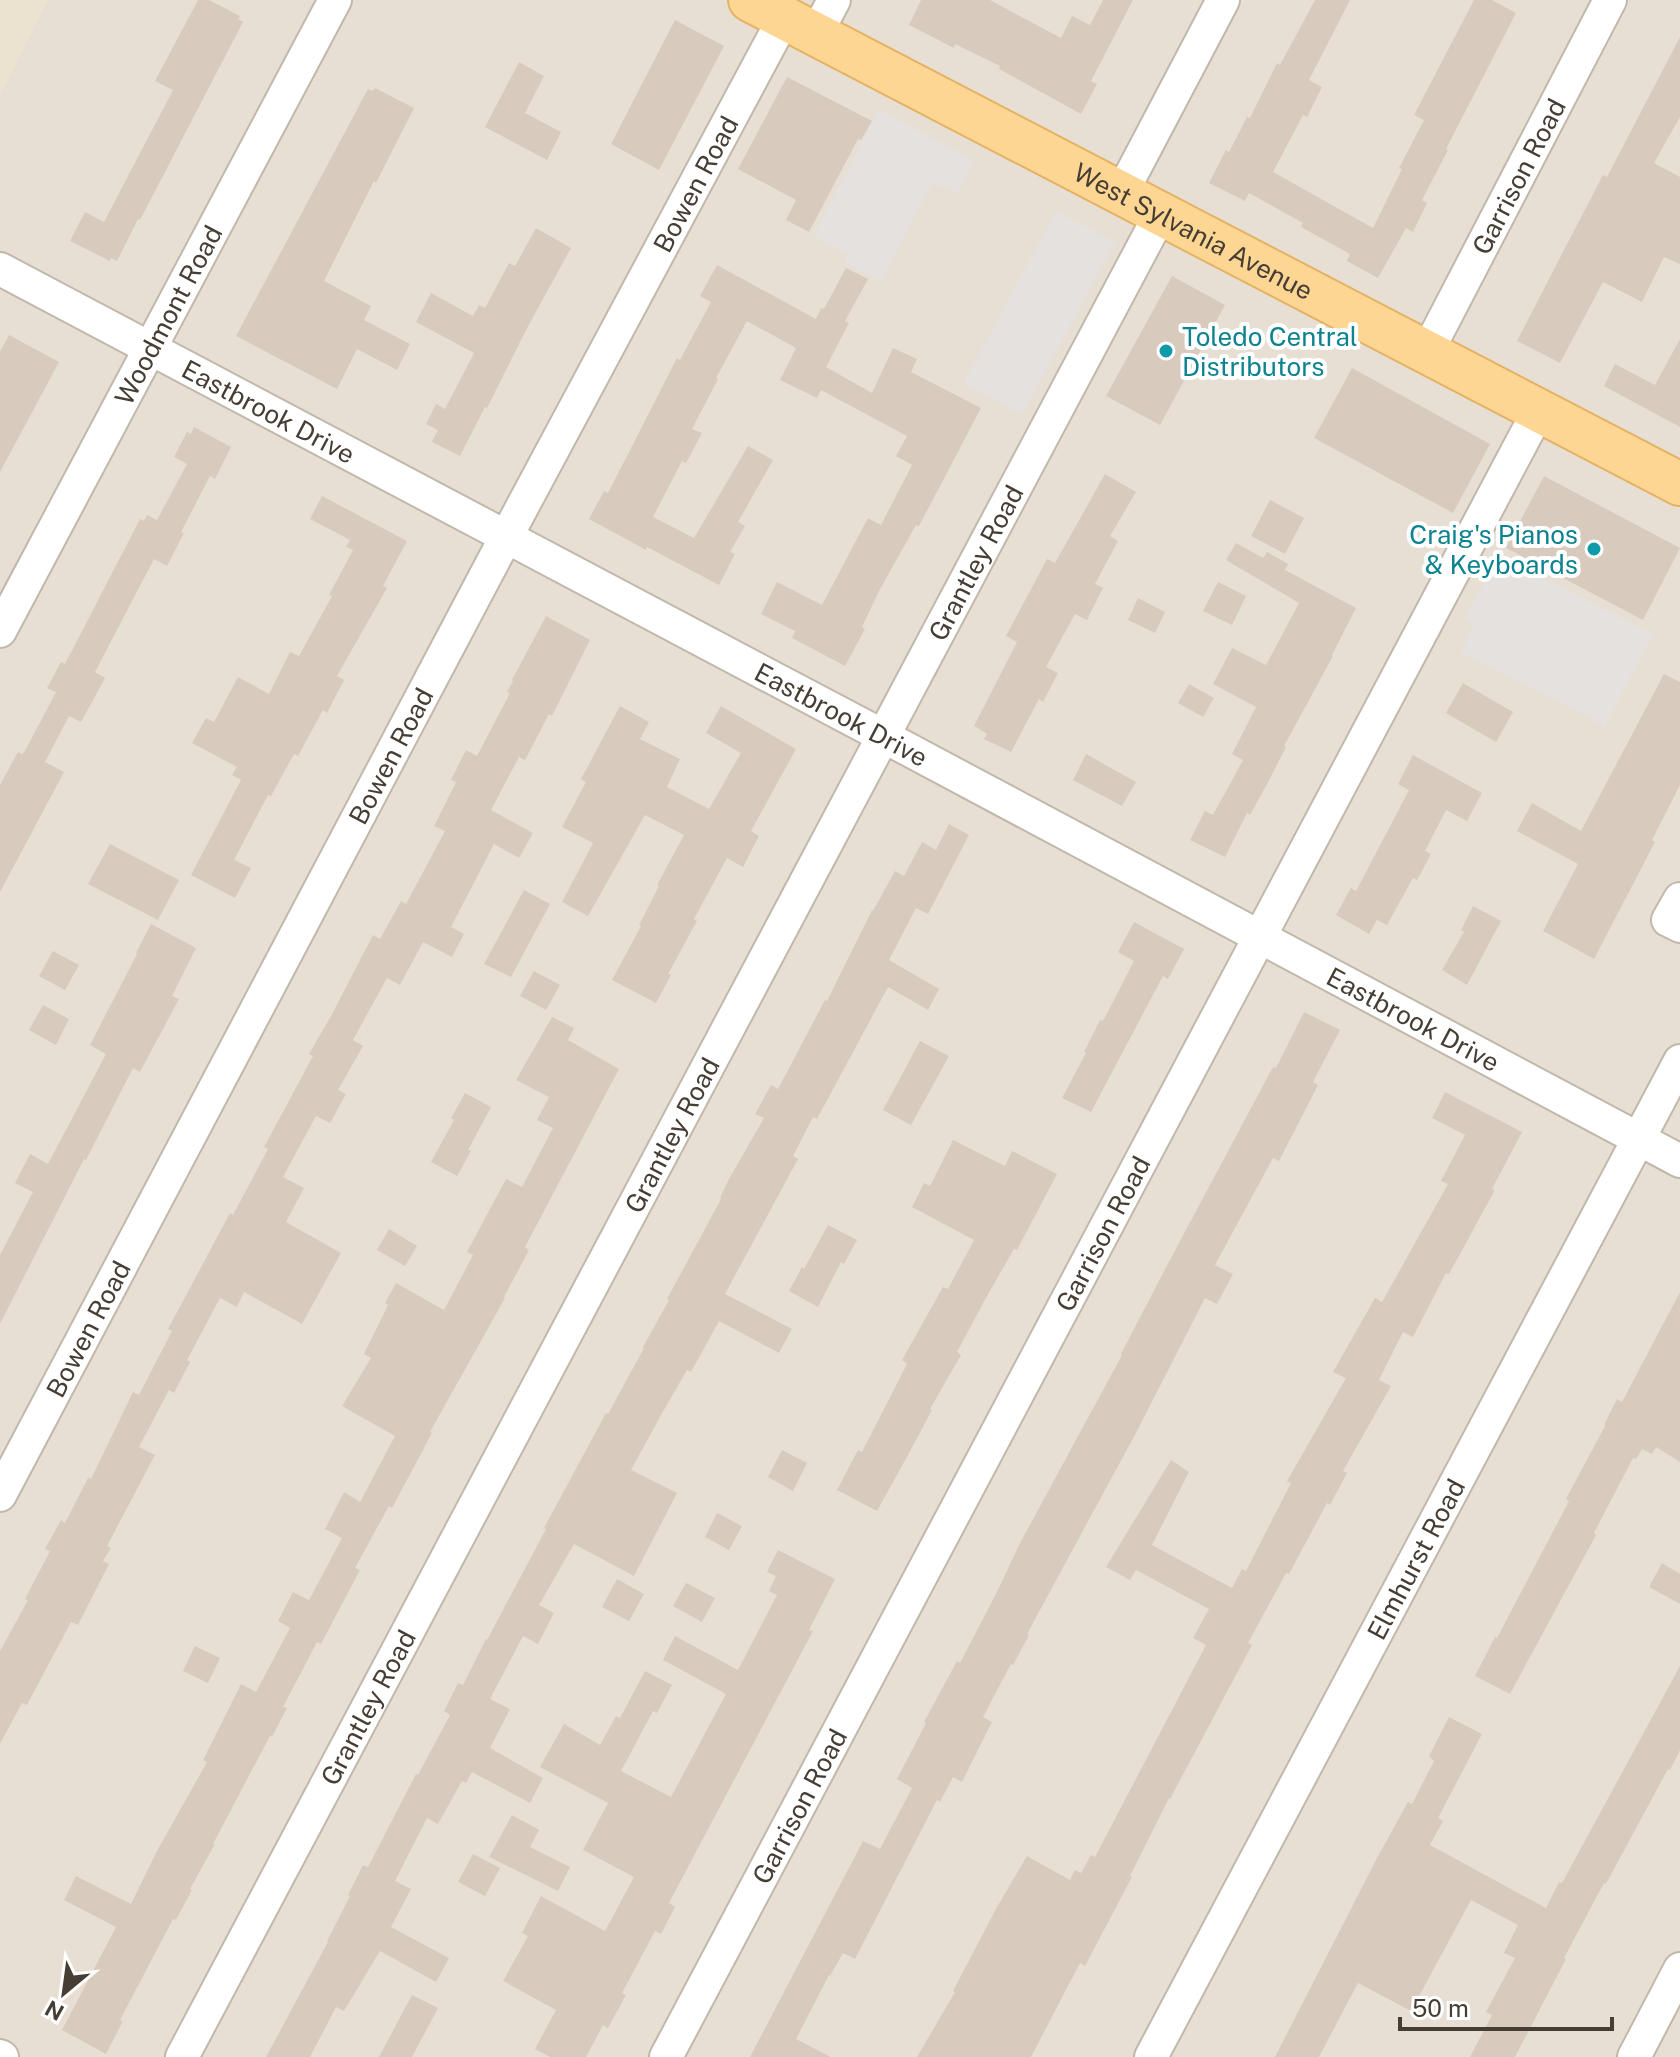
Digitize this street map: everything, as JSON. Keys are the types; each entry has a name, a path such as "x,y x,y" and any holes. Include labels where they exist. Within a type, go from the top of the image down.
{"main road":[{"name":"West Sylvania Avenue","path":"796,13 1161,213 1680,484"}],"street":[{"name":"Woodmont Road","path":"0,631 335,0"},
{"path":"1122,192 1223,0"},
{"name":"Garrison Road","path":"1427,352 1610,0"},
{"name":"Bowen Road","path":"0,1495 506,537 796,13"},
{"name":"Grantley Road","path":"182,2057 1161,213"},
{"name":"Eastbrook Drive","path":"0,269 1680,1161"},
{"name":"Garrison Road","path":"666,2057 1539,410"},
{"path":"1680,899 1668,920 1680,926"},
{"name":"Elmhurst Road","path":"1151,2057 1680,1061"},
{"path":"1634,2057 1680,1969"}],"shaded area":[{"path":"0,0 1680,0 1680,2057 0,2057"},
{"path":"0,0 48,0 0,98"},
{"path":"879,110 974,160 957,194 933,182 881,282 844,263 848,253 813,236"},
{"path":"1056,211 1115,242 1022,415 964,383"},
{"path":"1498,555 1653,634 1605,726 1461,652 1474,625 1465,619"}],"building":[{"path":"198,0 209,0 240,16 238,19 243,22 140,220 117,261 111,258 110,261 70,241 85,212 104,222 173,90 155,81"},
{"path":"921,0 990,0 1061,38 1072,16 1090,25 1103,0 1133,0 1091,81 1097,84 1081,114 999,69 1000,66 955,44 954,48 909,25"},
{"path":"1315,0 1350,0 1309,80 1322,87 1307,117 1303,115 1273,172 1373,228 1424,120 1414,115 1474,0 1492,0 1516,13 1422,200 1427,203 1413,232 1406,228 1378,278 1347,261 1350,254 1301,227 1303,223 1249,193 1245,201 1209,183 1226,150 1229,152 1247,117 1250,118 1277,63 1280,65"},
{"path":"675,20 724,46 659,170 611,144"},
{"path":"1680,37 1680,117 1654,163 1680,177 1680,264 1664,257 1642,302 1603,282 1560,363 1517,341 1603,175 1607,177"},
{"path":"519,62 544,76 525,113 561,132 547,160 485,127"},
{"path":"787,77 872,121 861,140 858,139 809,232 786,220 796,200 738,169"},
{"path":"375,88 414,108 324,281 371,306 364,320 410,344 397,370 357,349 337,389 236,336 368,89 373,91"},
{"path":"536,228 571,248 460,456 432,442 438,430 426,424 436,404 445,409 474,353 416,322 431,293 473,316 479,305 485,308 509,263 515,266"},
{"path":"717,265 816,319 846,268 868,279 845,321 849,323 826,367 872,393 893,348 917,359 911,372 981,408 919,526 916,525 879,591 862,627 865,629 845,666 792,638 795,631 761,614 777,582 822,605 868,518 881,525 912,465 896,456 907,436 821,390 817,398 780,380 796,348 747,321 692,429 702,433 686,463 682,461 653,517 694,538 748,446 773,460 738,522 745,526 730,552 735,554 719,585 589,519 604,491 608,493 677,358 680,360 711,302 700,296"},
{"name":"Toledo Central Distributors","path":"1172,276 1225,305 1160,425 1106,396"},
{"path":"9,335 59,362 0,472 0,352"},
{"path":"1680,339 1680,427 1604,386 1615,364 1655,385"},
{"path":"1352,368 1490,444 1453,513 1314,438"},
{"path":"194,427 231,447 215,479 210,476 167,566 154,559 95,672 105,678 81,722 69,716 45,762 64,772 0,892 0,785 18,752 22,754 25,751 56,692 47,688 61,662 65,664 140,519 144,521 147,515 157,520 187,464 174,457 187,432 191,434"},
{"path":"1105,474 1136,492 1110,536 1118,541 1095,584 1103,588 1087,620 1075,614 1046,667 1058,673 1043,702 1039,699 1011,752 984,739 987,734 974,726 1017,642 1006,636 1047,559 1055,563"},
{"name":"Craig's Pianos & Keyboards","path":"1544,476 1680,548 1643,620 1506,548"},
{"path":"322,496 407,541 383,586 387,588 337,676 344,680 327,713 323,710 298,756 294,754 271,796 268,795 234,860 251,868 235,898 191,875 241,780 232,775 237,767 192,743 206,718 214,722 238,677 269,694 290,652 299,656 332,596 329,595 353,550 346,547 350,540 310,519"},
{"path":"1270,500 1304,518 1285,554 1251,536"},
{"path":"1236,543 1263,558 1267,552 1288,564 1285,570 1356,608 1266,786 1250,815 1247,813 1225,857 1190,840 1205,811 1213,815 1243,760 1232,754 1256,707 1213,684 1232,648 1266,665 1299,603 1226,560"},
{"path":"1218,582 1246,596 1232,625 1203,611"},
{"path":"1138,598 1165,612 1155,633 1128,620"},
{"path":"546,616 590,640 552,716 549,714 525,760 519,757 491,810 533,833 519,858 494,844 451,927 464,934 452,957 423,942 400,985 387,978 353,1040 363,1046 338,1090 346,1094 330,1123 316,1116 283,1177 304,1188 286,1222 341,1253 302,1324 244,1292 237,1307 220,1298 187,1360 190,1362 174,1393 169,1390 139,1447 155,1455 107,1546 111,1548 103,1561 109,1564 78,1625 71,1622 27,1705 22,1703 0,1744 0,1651 50,1551 45,1549 61,1520 65,1523 88,1478 91,1479 133,1392 139,1395 172,1331 168,1329 268,1149 264,1147 313,1056 309,1054 373,935 380,939 401,901 406,904 445,831 434,826 456,782 451,780 466,750 477,756"},
{"path":"1664,674 1680,682 1680,785 1652,840 1655,842 1594,959 1543,931 1578,864 1517,831 1532,803 1581,831"},
{"path":"1463,683 1513,712 1496,742 1446,713"},
{"path":"1189,684 1214,698 1203,717 1178,703"},
{"path":"620,706 649,722 640,739 680,759 667,787 709,809 741,753 706,733 721,706 796,749 751,831 759,836 743,867 727,858 694,919 697,921 656,1003 612,980 684,835 645,815 588,916 562,902 593,843 562,827 586,782 581,779"},
{"path":"1086,754 1136,782 1122,806 1073,780"},
{"path":"1413,755 1482,793 1467,821 1446,810 1425,851 1431,854 1417,880 1413,878 1387,925 1377,920 1369,934 1336,915 1351,888 1356,891 1409,790 1398,784"},
{"path":"949,824 969,835 928,914 916,908 889,960 939,989 928,1010 888,987 817,1119 813,1117 793,1156 798,1159 725,1294 792,1329 779,1353 719,1321 691,1372 687,1370 631,1470 677,1493 634,1576 574,1544 539,1605 554,1613 538,1644 523,1636 490,1699 510,1709 490,1748 543,1778 530,1803 472,1772 466,1783 462,1781 438,1824 427,1818 395,1881 411,1889 391,1927 449,1958 436,1982 380,1951 344,2011 336,2007 310,2057 266,2057 328,1942 363,1865 368,1867 450,1715 444,1711 458,1683 463,1685 764,1118 755,1114 771,1085 778,1089 895,871 904,876 922,842 936,850"},
{"path":"110,844 179,880 158,920 88,884"},
{"path":"524,890 550,904 511,977 484,964"},
{"path":"1473,906 1501,921 1467,985 1442,970 1464,932 1461,930"},
{"path":"1134,922 1184,949 1168,979 1163,976 1091,1112 1062,1098 1100,1020 1103,1021 1134,961 1118,952"},
{"path":"151,924 196,948 172,996 179,999 140,1072 133,1068 0,1324 0,1255 33,1192 15,1183 30,1154 48,1164 106,1054 90,1045"},
{"path":"53,951 79,965 65,990 39,976"},
{"path":"534,971 560,985 546,1010 520,996"},
{"path":"43,1005 69,1019 56,1045 29,1030"},
{"path":"1304,1012 1340,1030 1313,1082 1318,1085 1279,1161 1273,1158 1215,1265 1233,1274 1217,1304 1205,1298 983,1717 992,1722 962,1782 953,1777 940,1802 937,1800 855,1959 843,1953 796,2039 831,2057 750,2057 863,1841 880,1849 912,1788 897,1779 924,1722 957,1661 960,1663 1019,1545"},
{"path":"552,1017 574,1028 568,1040 619,1069 525,1247 529,1250 505,1298 430,1432 392,1508 389,1506 355,1568 360,1570 321,1644 317,1642 283,1707 287,1708 120,2020 123,2021 106,2054 62,2030 116,1927 64,1900 76,1876 131,1904 207,1762 203,1760 241,1684 256,1692 290,1628 278,1621 293,1592 309,1600 342,1538 325,1529 344,1492 360,1502 395,1436 342,1406 371,1358 364,1354 396,1283 444,1310 473,1255 467,1252 506,1179 522,1187 553,1128 537,1120 549,1097 516,1080"},
{"path":"920,1041 949,1056 911,1125 883,1110"},
{"path":"1445,1092 1522,1132 1492,1189 1495,1190 1413,1337 1403,1332 1379,1380 1391,1386 1343,1471 1347,1473 1330,1505 1327,1503 1248,1643 1252,1645 1169,1798 1085,1966 1080,1963 1031,2057 917,2057 1027,1856 1070,1880 1075,1870 1081,1873 1091,1855 1095,1857 1206,1645 1193,1638 1209,1609 1136,1570 1130,1580 1106,1567 1171,1460 1189,1472 1152,1545 1232,1588 1242,1569 1246,1571 1291,1483 1287,1481 1346,1378 1333,1372 1375,1298 1382,1302 1448,1184 1441,1181 1465,1135 1432,1118"},
{"path":"465,1093 491,1107 457,1176 431,1162"},
{"path":"953,1140 1005,1166 1012,1151 1057,1174 957,1352 961,1355 877,1511 837,1490 858,1450 862,1452 907,1364 902,1360 943,1287 948,1289 974,1240 912,1207 924,1183 930,1186"},
{"path":"828,1225 857,1240 844,1264 841,1262 818,1307 789,1291"},
{"path":"389,1229 417,1246 405,1266 377,1250"},
{"path":"1680,1292 1680,1462 1656,1447 1652,1454 1642,1449 1636,1459 1633,1458 1594,1533 1596,1535 1510,1694 1475,1676 1569,1501 1566,1499 1617,1399 1622,1402"},
{"path":"782,1450 807,1463 793,1491 768,1477"},
{"path":"717,1513 742,1526 729,1550 705,1537"},
{"path":"778,1550 835,1579 809,1630 813,1631 669,1903 675,1907 661,1934 655,1931 622,1993 626,1995 608,2028 603,2025 586,2057 550,2057 535,2049 556,2010 503,1981 528,1936 522,1933 541,1896 605,1931 634,1877 583,1850 608,1803 540,1767 564,1724 600,1745 616,1716 620,1718 645,1671 672,1685 657,1713 653,1711 621,1771 671,1797 726,1694 663,1660 675,1636 738,1670 777,1595 769,1591 776,1576 767,1572"},
{"path":"1662,1563 1680,1574 1680,1604 1649,1587"},
{"path":"617,1579 644,1594 629,1621 602,1607"},
{"path":"686,1583 715,1598 702,1622 673,1606"},
{"path":"195,1646 220,1658 208,1683 183,1671"},
{"path":"1680,1666 1680,1750 1604,1883 1515,2057 1470,2057 1492,2015 1486,2012 1515,1958 1504,1953 1518,1925 1471,1900 1411,2011 1358,1983 1319,2057 1275,2057 1377,1858 1408,1802 1412,1804 1434,1761 1429,1756 1449,1717 1482,1734 1438,1818 1443,1821 1430,1845 1546,1908"},
{"path":"512,1815 539,1830 530,1847 570,1867 558,1891 489,1857"},
{"path":"473,1854 500,1868 485,1896 458,1882"},
{"path":"412,1995 438,2008 412,2057 379,2057"}],"place":[{"name":"Toledo Central Distributors","path":"1166,351"},
{"name":"Craig's Pianos & Keyboards","path":"1594,549"}]}
